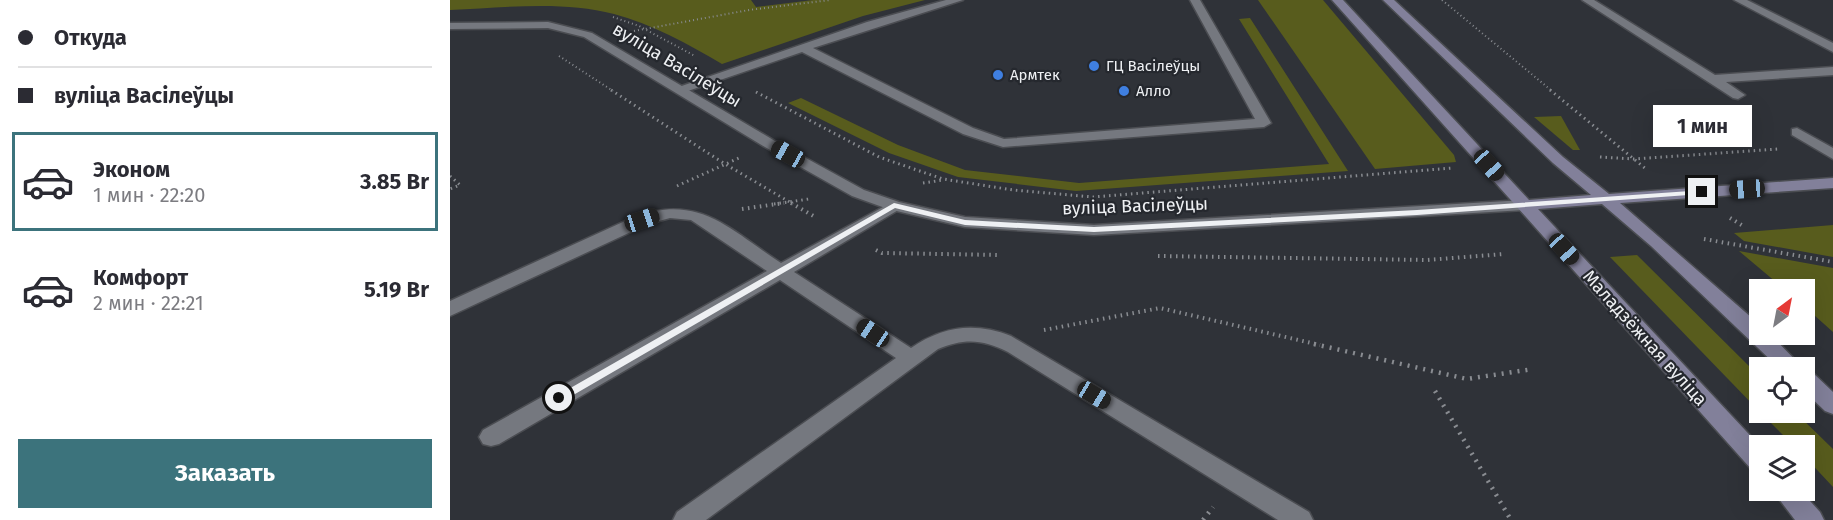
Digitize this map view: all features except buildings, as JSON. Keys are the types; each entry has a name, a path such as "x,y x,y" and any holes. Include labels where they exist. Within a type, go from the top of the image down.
{"main road":[{"name":"Маладзёжная вуліца","path":"1337,0 1749,451"},
{"path":"1388,0 1558,160 1657,242 1781,357"},
{"name":"вуліца Васілеўцы","path":"1525,205 1833,183"},
{"path":"1815,388 1833,405"},
{"path":"1794,501 1811,520"}],"street":[{"path":"680,89 802,47 958,0"},
{"path":"802,47 968,131 1003,143 1264,123 1195,0"},
{"path":"1587,0 1738,95"},
{"path":"1738,0 1833,48"},
{"name":"вуліца Васілеўцы","path":"450,26 548,25 588,35 770,144 849,188 894,206 965,222 1094,230 1525,205"},
{"path":"1710,79 1833,71"},
{"path":"1797,132 1833,155"},
{"path":"491,437 894,206"},
{"path":"450,309 642,220 673,212 697,216 910,358"},
{"path":"686,520 910,358 931,344 964,332 980,332 996,336 1300,520"}],"path":[{"path":"588,35 647,30 749,10 830,0"},
{"path":"1442,0 1649,171"},
{"path":"1591,157 1634,159 1818,146"},
{"path":"450,176 460,185 450,189"},
{"path":"1704,239 1833,262"},
{"path":"1427,260 1504,254"},
{"path":"1015,347 1044,329 1160,308 1467,379 1533,369"},
{"path":"1435,392 1511,520"}],"green space":[{"path":"450,0 751,0 756,7 813,0 925,0 863,16 722,64 656,29 614,14 553,6 450,10"},
{"path":"1258,0 1323,0 1454,155 1456,162 1375,169"},
{"path":"1250,18 1348,171 1076,191 958,177 889,153 788,103 801,98 898,145 965,170 1079,183 1329,164 1239,19"},
{"path":"1561,116 1580,150 1573,150 1534,117"},
{"path":"1833,225 1833,257 1744,241 1734,233"},
{"path":"1739,251 1833,268 1833,332 1815,316 1815,279 1772,279"},
{"path":"1637,255 1749,366 1749,401 1610,257"},
{"path":"1771,423 1806,423 1833,449 1833,487 1815,468 1815,435 1783,435"}],"place":[{"name":"ГЦ Васілеўцы","path":"1094,66"},
{"name":"Армтек","path":"998,75"},
{"name":"Алло","path":"1124,91"}],"route":[{"path":"559,398 894,206 965,222 1094,230 1417,212 1702,192"}]}
